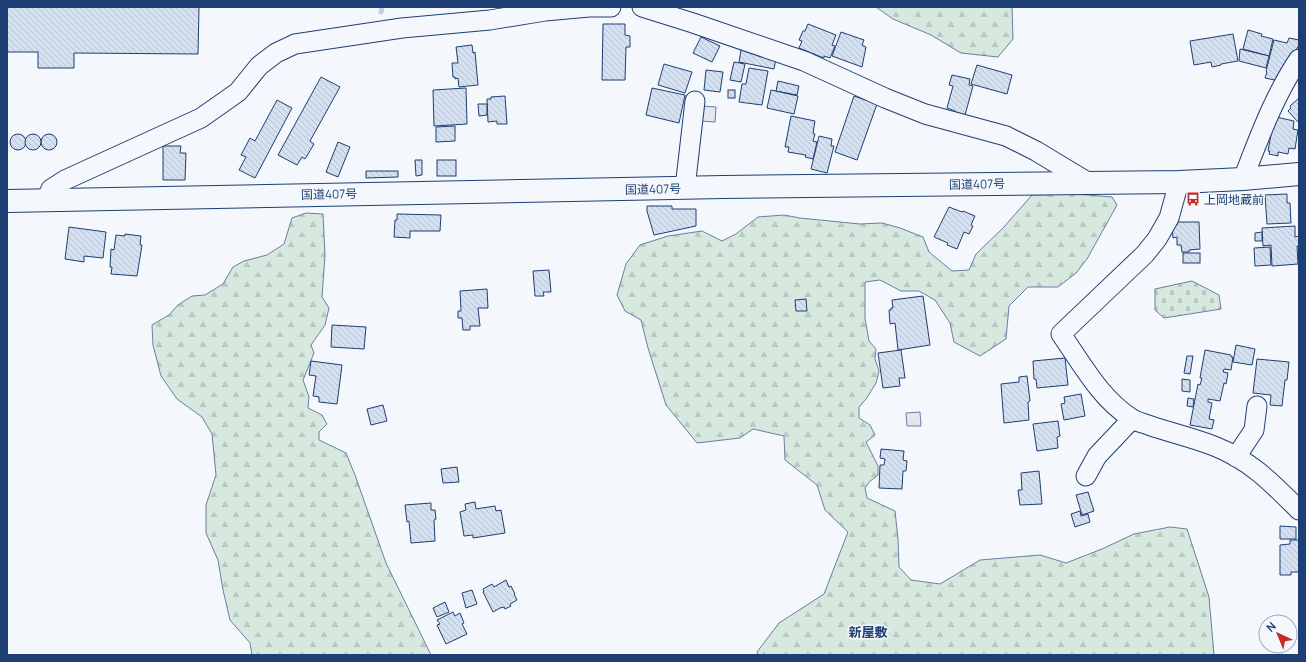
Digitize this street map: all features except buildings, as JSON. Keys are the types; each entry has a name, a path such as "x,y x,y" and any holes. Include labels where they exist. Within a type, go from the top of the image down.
{"highway":[{"name":"国道407号","path":"7,201 685,188 1179,182 1243,179 1299,174"}],"street":[{"path":"46,200 51,189 64,180 201,118 238,92 259,66 276,53 295,44 402,28 490,20 545,11 611,7"},
{"path":"642,7 804,61 885,98 925,114 1006,136 1036,150 1088,183"},
{"path":"1243,179 1266,119 1290,71 1299,58"},
{"path":"685,188 695,100"},
{"path":"1179,182 1169,218 1145,254 1061,334 1096,385 1111,402 1132,419 1168,432 1215,446 1236,457 1265,476 1299,510"},
{"path":"1236,457 1254,430 1257,406"},
{"path":"1086,476 1097,456 1132,419"}],"green space":[{"path":"876,7 1012,7 1013,39 998,57 961,53 931,35 893,19"},
{"path":"1075,194 1112,197 1117,205 1087,259 1076,273 1058,287 1028,287 1009,306 1006,339 980,356 954,342 950,323 935,300 919,291 901,291 880,280 865,282 865,319 869,341 876,349 875,359 879,371 876,383 859,407 859,418 870,425 875,435 866,442 878,466 878,475 869,482 865,488 867,498 895,511 899,567 911,580 940,584 980,560 1040,555 1066,563 1102,549 1134,534 1170,527 1187,529 1209,597 1214,655 758,655 757,652 779,623 824,594 848,532 825,510 817,485 785,460 784,436 753,429 740,438 697,443 666,405 641,320 625,311 617,295 626,264 640,245 668,236 702,231 722,241 736,234 758,217 784,215 860,224 882,223 900,228 923,237 929,252 952,271 969,270 976,254 1003,228 1032,195"},
{"path":"306,213 323,214 325,255 322,297 329,308 325,325 311,345 314,353 303,380 309,397 308,408 322,415 327,424 319,432 319,440 346,453 386,563 431,655 252,655 250,643 230,620 218,560 206,533 206,505 216,475 212,434 202,417 177,399 161,376 153,345 152,325 169,315 178,305 192,296 205,295 223,284 233,267 244,261 267,255 284,244 292,218"},
{"path":"1192,281 1219,295 1221,309 1164,318 1155,310 1155,289"}],"shaded area":[{"path":"702,106 716,107 715,122 700,121"},
{"path":"920,412 921,426 907,426 906,413"}],"waterway":[{"path":"381,12 382,7"}],"place":[{"name":"上岡地蔵前","path":"1193,199"}],"district":[{"name":"新屋敷","path":"868,632"}]}
